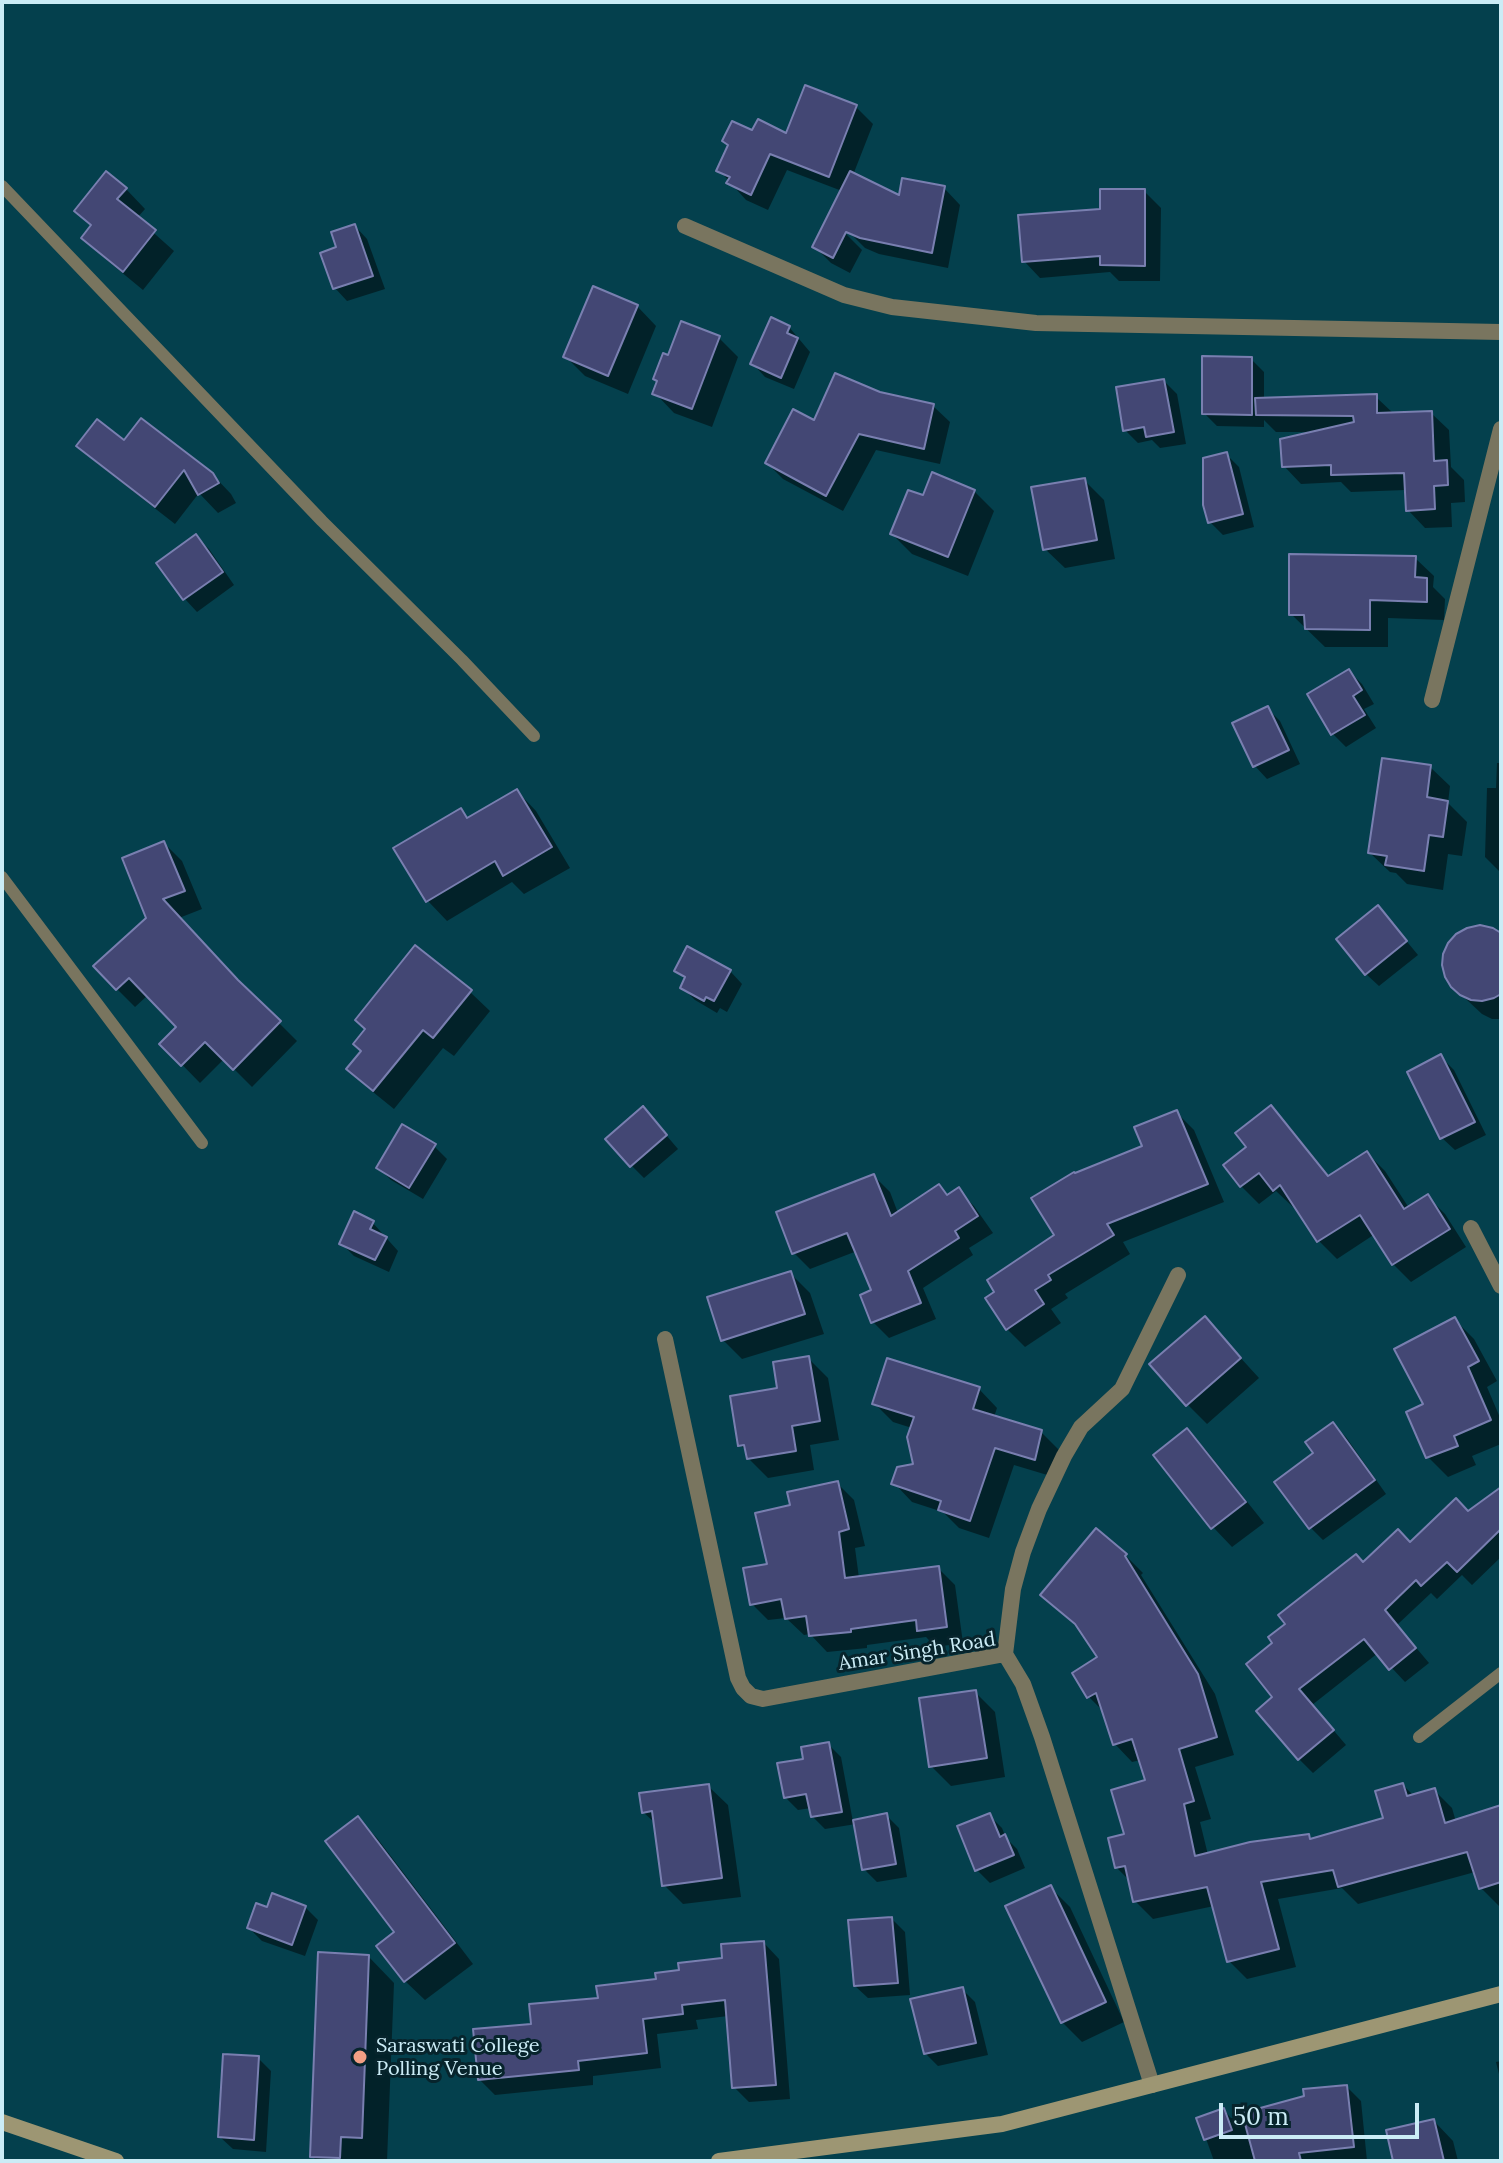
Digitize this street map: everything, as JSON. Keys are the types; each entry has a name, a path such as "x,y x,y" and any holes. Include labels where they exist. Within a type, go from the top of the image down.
{"street":[{"path":"685,226 844,295 892,307 1036,323 1501,332"},
{"path":"1432,700 1501,429"},
{"path":"1471,1228 1501,1286"},
{"path":"1005,1654 1013,1589 1039,1509 1081,1427 1122,1389 1178,1275"},
{"name":"Amar Singh Road","path":"665,1339 738,1678 743,1688 751,1696 763,1699 1005,1654 1023,1684 1042,1737 1152,2085"},
{"path":"719,2161 1002,2124 1501,1994"},
{"path":"2,2122 116,2161"}],"lane":[{"path":"2,186 322,521 534,736"},
{"path":"2,877 202,1143"},
{"path":"1419,1737 1501,1673"}],"building":[{"path":"805,85 857,105 829,177 770,154 751,195 726,183 730,177 716,171 728,145 722,141 732,121 752,130 758,119 786,133"},
{"path":"106,171 127,188 117,199 156,230 123,272 81,238 91,225 74,211"},
{"path":"850,171 899,195 902,178 945,186 932,253 860,238 846,232 833,258 812,247"},
{"path":"1100,189 1145,189 1145,266 1100,265 1100,256 1022,262 1018,215 1100,209"},
{"path":"355,224 373,276 333,289 320,253 336,247 331,232"},
{"path":"593,286 638,305 608,376 563,357"},
{"path":"771,317 790,326 787,333 798,338 781,378 750,364"},
{"path":"681,321 720,336 692,409 652,394 657,381 653,379 663,353 668,355"},
{"path":"1202,356 1252,357 1252,415 1202,414"},
{"path":"835,373 880,392 934,404 924,449 859,434 826,496 765,463 793,409 814,420"},
{"path":"1164,379 1174,432 1146,437 1144,427 1123,431 1116,387"},
{"path":"1377,394 1377,413 1432,411 1434,461 1447,460 1448,485 1434,486 1435,509 1406,511 1404,473 1331,475 1331,465 1282,467 1280,439 1354,422 1353,416 1256,415 1255,398"},
{"path":"141,418 213,473 219,483 198,495 184,470 155,507 76,446 97,419 124,440"},
{"path":"1227,452 1243,514 1208,523 1203,505 1203,458"},
{"path":"932,472 975,490 948,557 890,534 908,490 923,495"},
{"path":"1085,478 1097,540 1043,550 1031,487"},
{"path":"196,534 223,572 183,600 156,563"},
{"path":"1289,554 1416,556 1415,577 1427,578 1427,602 1370,600 1370,630 1305,629 1304,615 1289,615"},
{"path":"1349,669 1362,690 1353,696 1365,715 1331,735 1307,694"},
{"path":"1268,706 1289,750 1253,767 1232,723"},
{"path":"1382,758 1431,765 1427,797 1448,801 1443,837 1429,835 1424,871 1385,865 1387,856 1368,853"},
{"path":"517,789 552,847 503,876 495,861 426,902 393,848 461,808 467,818"},
{"path":"164,841 185,891 163,899 238,980 281,1021 233,1070 205,1042 181,1066 159,1044 176,1027 129,978 116,990 93,966 146,918 122,858"},
{"path":"1378,905 1407,941 1365,975 1336,939"},
{"path":"1480,925 1501,933 1501,994 1482,1001 1471,1000 1451,987 1442,965 1443,954 1456,934"},
{"path":"415,945 472,990 433,1038 423,1030 373,1091 346,1069 361,1051 353,1044 365,1029 355,1020"},
{"path":"687,946 731,970 714,1001 706,997 704,1001 680,988 685,977 674,971"},
{"path":"1441,1054 1475,1122 1440,1139 1407,1072"},
{"path":"1271,1105 1328,1176 1367,1151 1404,1209 1428,1194 1450,1229 1392,1265 1360,1215 1317,1242 1280,1185 1273,1191 1259,1173 1240,1187 1223,1165 1246,1147 1235,1133"},
{"path":"643,1106 667,1135 630,1167 605,1139"},
{"path":"1177,1110 1208,1184 1107,1224 1114,1235 1048,1275 1051,1280 1035,1290 1044,1304 1006,1330 985,1298 994,1292 987,1280 1054,1235 1031,1198 1074,1172 1142,1146 1134,1127"},
{"path":"402,1124 436,1144 409,1188 376,1168"},
{"path":"874,1174 891,1216 939,1184 947,1195 959,1187 978,1216 955,1231 959,1238 908,1271 921,1303 871,1323 860,1295 871,1290 847,1233 792,1254 776,1212"},
{"path":"354,1211 374,1221 370,1229 387,1237 375,1260 339,1244"},
{"path":"791,1271 805,1314 721,1341 707,1297"},
{"path":"1205,1316 1241,1358 1186,1406 1149,1364"},
{"path":"1455,1317 1479,1361 1468,1367 1491,1420 1454,1436 1458,1446 1426,1458 1406,1412 1423,1404 1394,1349"},
{"path":"809,1356 820,1421 792,1426 796,1451 747,1459 744,1445 738,1446 730,1396 777,1388 773,1362"},
{"path":"887,1358 980,1387 973,1409 1042,1430 1035,1460 995,1448 970,1521 938,1510 941,1501 891,1484 897,1467 913,1464 907,1437 914,1417 872,1404"},
{"path":"1333,1422 1375,1480 1309,1529 1274,1482 1313,1453 1305,1442"},
{"path":"1187,1428 1246,1502 1211,1529 1153,1455"},
{"path":"838,1481 849,1529 839,1532 845,1578 939,1566 947,1627 917,1631 916,1620 809,1636 806,1616 785,1619 781,1599 750,1605 743,1568 767,1564 755,1513 790,1505 787,1492"},
{"path":"1501,1487 1501,1529 1457,1572 1447,1562 1421,1586 1416,1580 1385,1610 1416,1648 1389,1670 1364,1639 1299,1689 1334,1730 1298,1760 1256,1711 1272,1697 1246,1664 1272,1643 1268,1637 1285,1624 1278,1615 1356,1554 1363,1562 1398,1529 1410,1542 1456,1498 1468,1511"},
{"path":"1096,1528 1127,1554 1125,1556 1198,1674 1217,1737 1179,1749 1194,1801 1184,1804 1195,1856 1250,1842 1309,1834 1310,1839 1383,1818 1375,1791 1403,1783 1407,1796 1435,1788 1445,1823 1501,1805 1501,1882 1479,1889 1467,1852 1338,1887 1333,1870 1261,1882 1279,1949 1227,1962 1207,1887 1133,1902 1125,1866 1115,1868 1108,1838 1124,1834 1111,1790 1145,1780 1132,1739 1113,1745 1096,1693 1087,1698 1072,1673 1097,1657 1075,1624 1040,1595"},
{"path":"976,1690 987,1758 929,1767 919,1698"},
{"path":"829,1742 842,1812 811,1817 806,1794 784,1798 777,1763 803,1759 801,1747"},
{"path":"709,1784 722,1878 662,1886 652,1811 642,1813 639,1793"},
{"path":"887,1813 896,1864 862,1870 853,1820"},
{"path":"990,1813 1000,1837 1005,1834 1014,1855 975,1871 957,1826"},
{"path":"358,1816 455,1943 404,1982 376,1946 394,1932 325,1841"},
{"path":"1051,1885 1106,2002 1061,2023 1005,1906"},
{"path":"272,1893 306,1906 292,1945 247,1928 256,1903 267,1907"},
{"path":"892,1917 898,1983 854,1986 848,1920"},
{"path":"764,1941 776,2085 732,2088 725,2000 682,2005 683,2014 643,2019 647,2053 578,2061 579,2070 478,2080 473,2029 531,2024 529,2004 598,1998 596,1986 656,1979 655,1973 679,1970 678,1963 722,1958 721,1944"},
{"path":"318,1952 369,1955 362,2138 341,2137 340,2158 310,2157"},
{"path":"963,1987 976,2043 924,2054 910,1999"},
{"path":"223,2054 259,2056 254,2140 218,2137"},
{"path":"1347,2085 1354,2147 1299,2153 1301,2161 1255,2161 1242,2113 1304,2096 1303,2089"},
{"path":"1224,2108 1232,2130 1204,2140 1196,2118"},
{"path":"1434,2119 1444,2161 1393,2161 1386,2130"}],"place":[{"name":"Saraswati College Polling Venue","path":"360,2057"}]}
